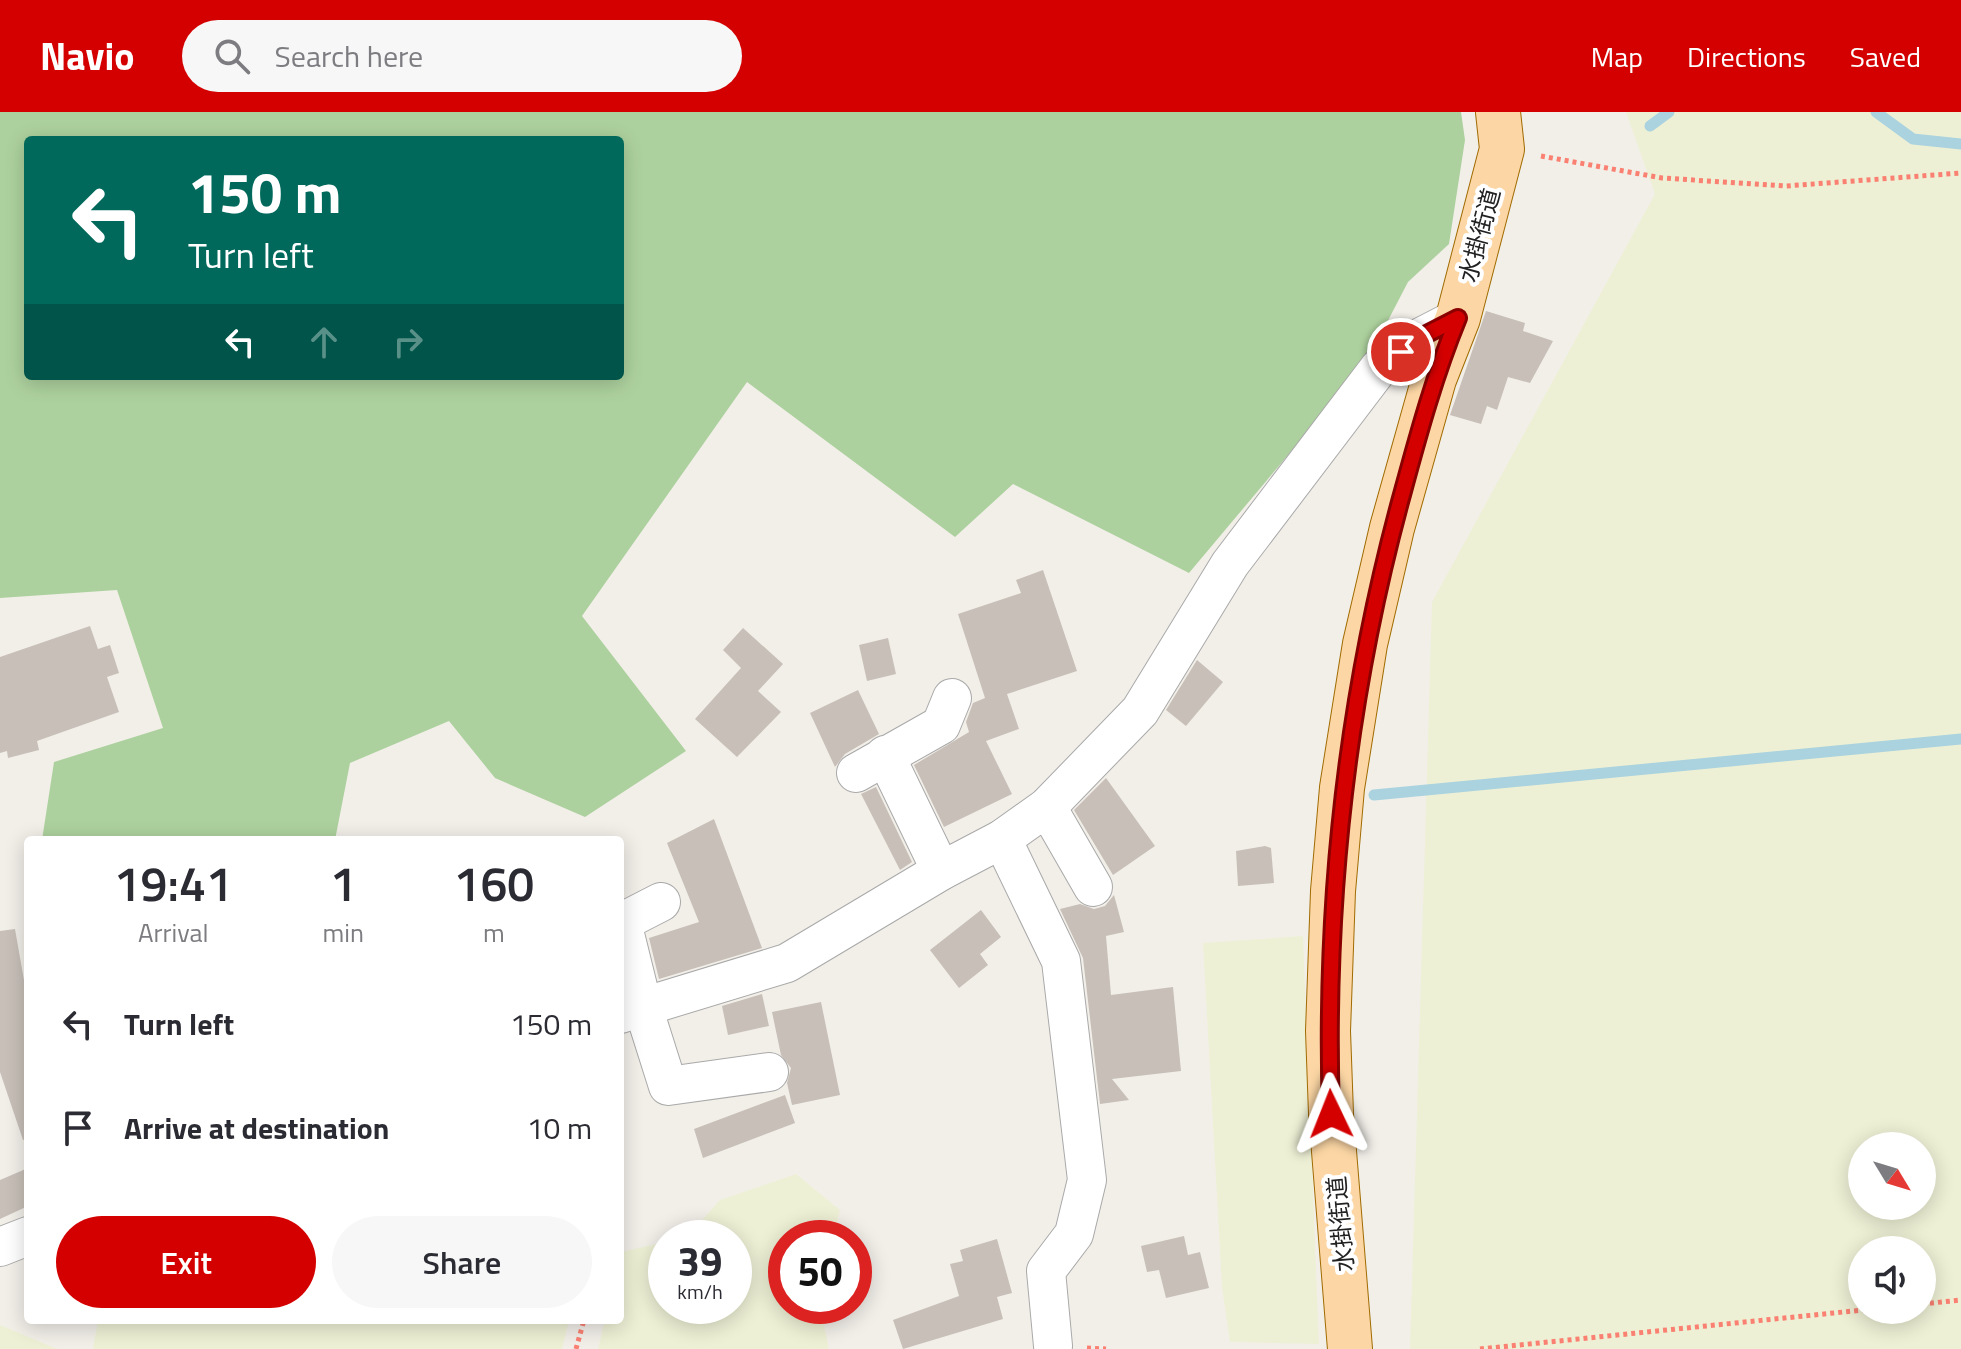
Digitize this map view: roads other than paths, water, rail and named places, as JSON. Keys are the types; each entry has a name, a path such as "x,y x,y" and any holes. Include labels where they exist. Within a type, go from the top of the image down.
{"main road":[{"name":"水掛街道","path":"1350,1349 1331,1114 1328,1031 1333,891 1342,788 1365,644 1392,528 1434,379 1458,318 1500,130"}],"street":[{"path":"631,1010 787,963 941,871 1002,839 1047,807 1140,711 1230,564 1379,368 1423,336 1458,318"},
{"path":"941,871 871,764 941,725 952,698"},
{"path":"1047,807 1093,887"},
{"path":"1002,839 1061,961 1087,1180 1074,1234 1046,1271 1053,1346"},
{"path":"624,921 661,902"},
{"path":"624,942 631,1010 668,1086 769,1072"},
{"path":"0,1247 24,1238"}],"waterway":[{"path":"1650,126 1669,112"},
{"path":"1876,112 1913,139 1961,144"},
{"path":"1374,795 1961,739"}]}
